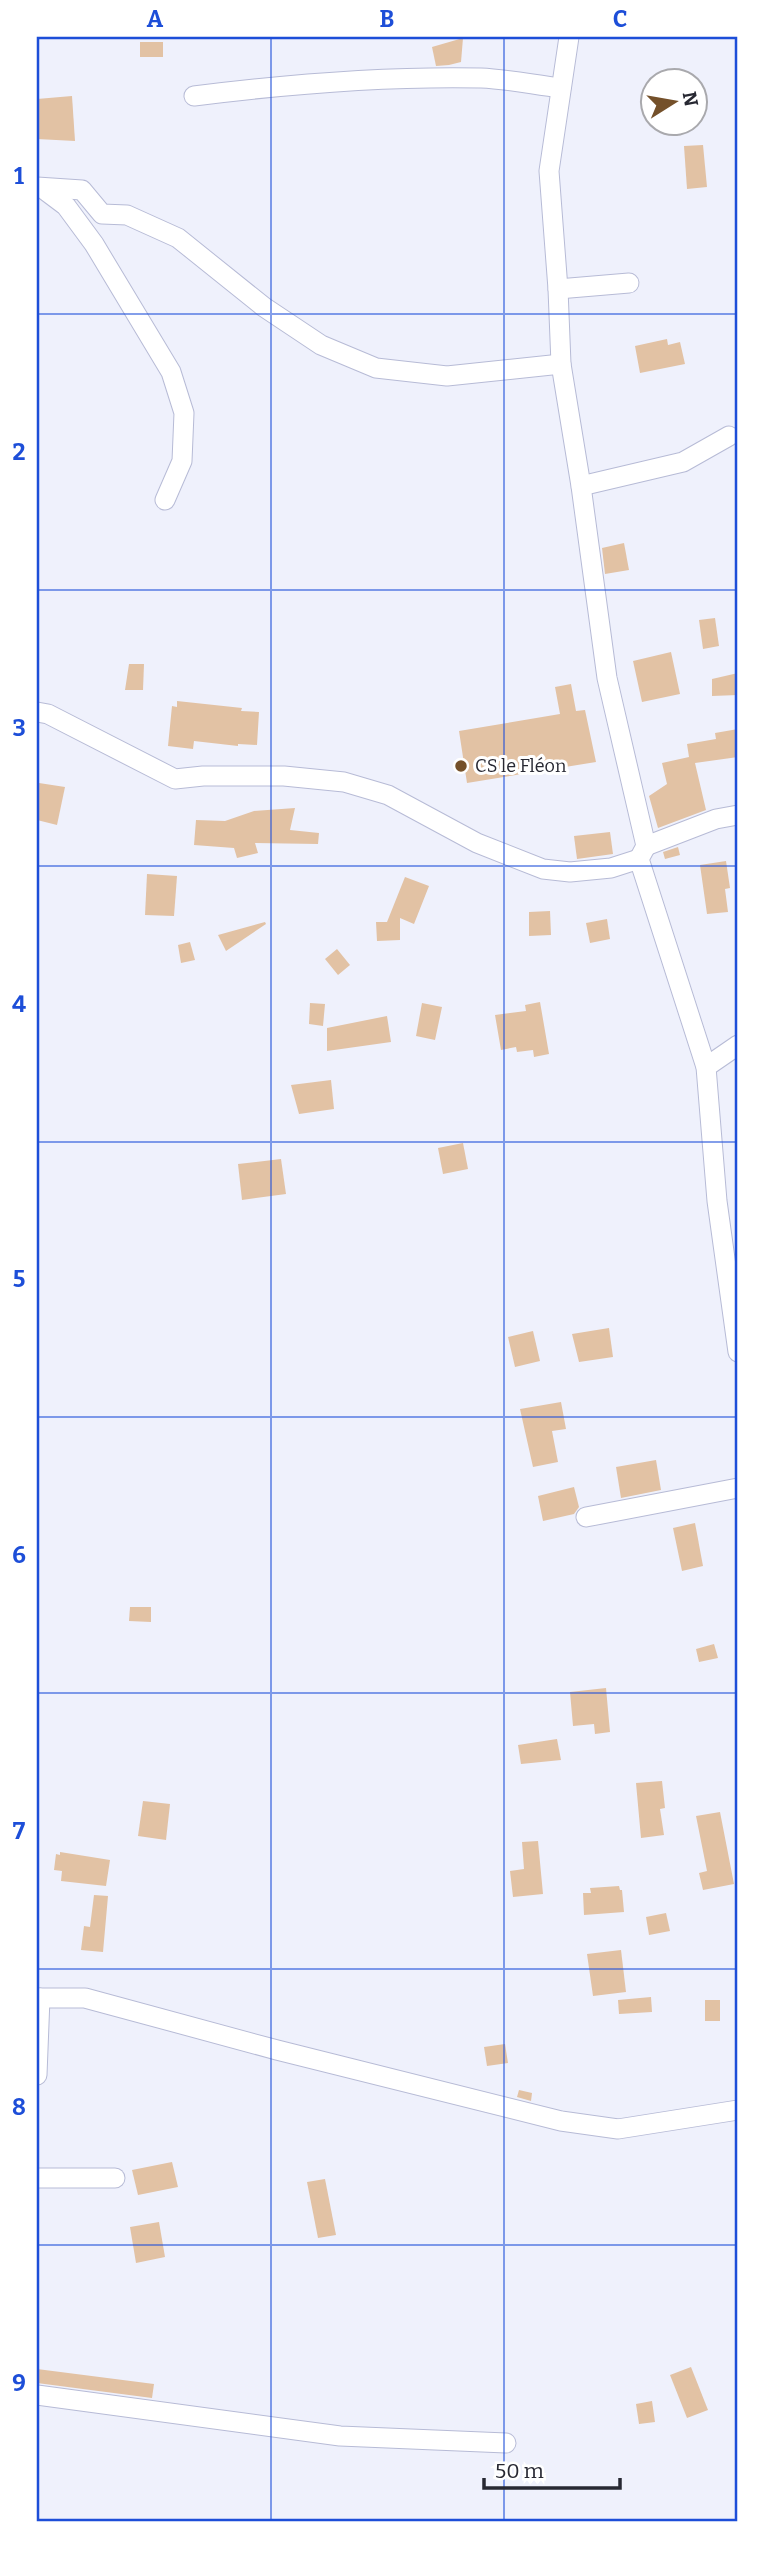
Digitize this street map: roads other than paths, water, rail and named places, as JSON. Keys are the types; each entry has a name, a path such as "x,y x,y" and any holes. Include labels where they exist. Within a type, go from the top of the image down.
{"street":[{"path":"569,37 549,171 561,364 581,486 607,678 642,853 706,1067 717,1201 738,1352"},
{"path":"194,96 280,85 412,79 483,78 561,88"},
{"path":"39,187 82,190 102,214 127,215 178,238 264,307 321,345 376,368 447,376 561,364"},
{"path":"39,187 66,206 94,244 171,372 184,412 182,461 165,500"},
{"path":"558,289 629,283"},
{"path":"581,486 683,462 729,436"},
{"path":"37,712 48,714 175,779 203,775 284,776 344,782 388,795 477,842 543,869 570,872 611,869 716,819 738,815"},
{"path":"706,1067 738,1045"},
{"path":"586,1517 738,1488"},
{"path":"37,2075 38,1998 85,1998 277,2050 561,2121 618,2129 738,2110"},
{"path":"37,2178 115,2178"},
{"path":"37,2395 340,2436 506,2443"}],"place":[{"name":"CS le Fléon","path":"461,766"}]}
